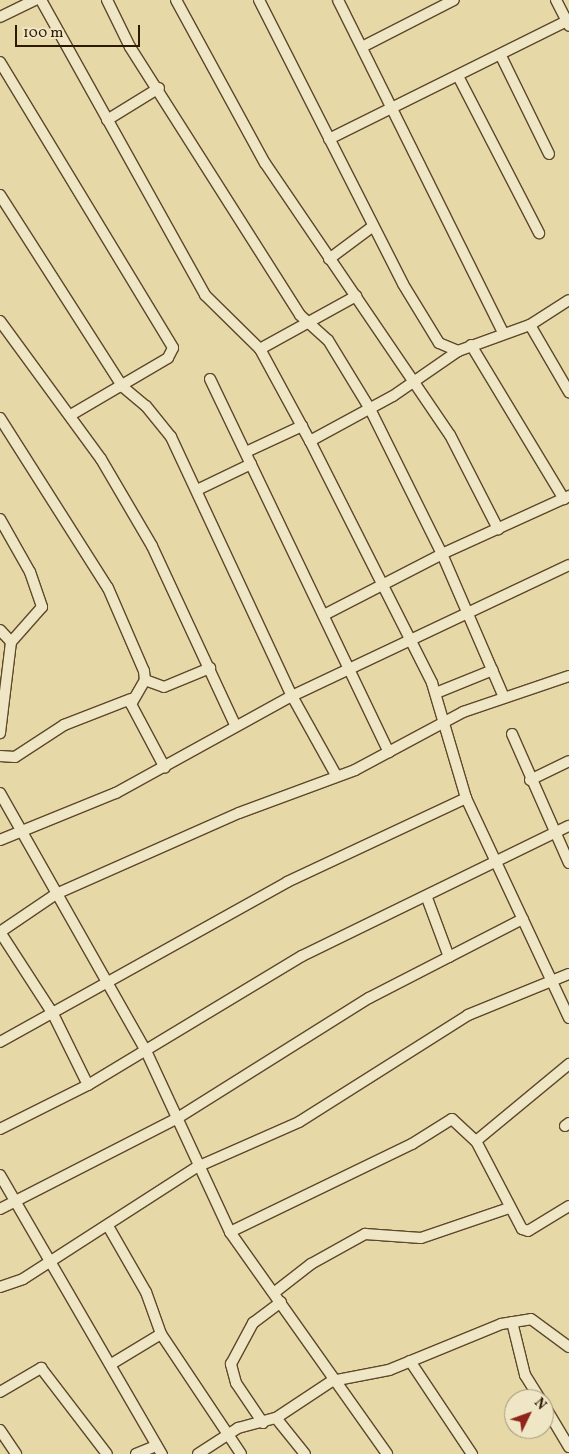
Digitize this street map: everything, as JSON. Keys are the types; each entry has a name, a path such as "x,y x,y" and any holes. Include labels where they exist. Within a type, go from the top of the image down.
{"street":[{"path":"0,17 34,0"},
{"path":"41,0 205,295 260,349 310,441 436,693 446,720 466,798 493,862 523,918 550,981 569,1018"},
{"path":"107,0 130,47 159,88 308,325 328,340 370,409 469,612 504,697"},
{"path":"176,0 265,163 468,464 498,529"},
{"path":"261,0 372,228 433,335 458,352"},
{"path":"338,0 503,333"},
{"path":"362,47 454,0"},
{"path":"329,139 568,24 556,0"},
{"path":"501,56 549,154"},
{"path":"1,66 120,267 170,340 173,348 168,358 123,387 71,416"},
{"path":"458,76 539,233"},
{"path":"107,120 159,88"},
{"path":"0,195 123,387 158,418 197,490 292,696 336,775"},
{"path":"329,259 372,228"},
{"path":"260,349 308,325 356,296"},
{"path":"310,441 414,383 458,352 503,333 530,325 569,300"},
{"path":"0,321 71,416 152,546 235,724"},
{"path":"530,325 569,392"},
{"path":"324,615 442,554 567,497 471,345"},
{"path":"210,379 388,752"},
{"path":"0,418 108,588 146,680 164,687 210,668"},
{"path":"246,452 302,426"},
{"path":"197,490 252,464"},
{"path":"0,519 30,572 42,608 12,642 0,733"},
{"path":"0,840 165,768 235,724 569,566"},
{"path":"0,630 12,642"},
{"path":"436,693 493,670"},
{"path":"88,1085 53,1014 0,932 56,894 388,752 446,720 504,697 569,676"},
{"path":"0,756 14,757 64,725 131,698 146,680"},
{"path":"131,698 165,768"},
{"path":"512,734 530,780 569,863"},
{"path":"530,780 569,761"},
{"path":"0,793 146,1051 197,1167 230,1232 282,1302 332,1381 387,1454"},
{"path":"0,1042 53,1014 105,980 359,846 466,798"},
{"path":"0,1129 88,1085 294,961 427,898 493,862 569,826"},
{"path":"427,898 449,957"},
{"path":"0,1209 176,1119 369,998 523,918"},
{"path":"0,1287 23,1279 197,1167 299,1122 468,1015 569,974"},
{"path":"476,1141 569,1064"},
{"path":"230,1232 412,1144 452,1119 476,1141 509,1208 528,1231 569,1206"},
{"path":"0,1175 47,1262 113,1363 159,1450 136,1454"},
{"path":"275,1292 310,1264 365,1234 421,1238 509,1208"},
{"path":"108,1226 146,1292 161,1334 241,1454"},
{"path":"263,1423 236,1383 231,1364 253,1323 282,1302"},
{"path":"198,1454 226,1433 276,1418 332,1381 344,1382 410,1362 473,1333 512,1322 531,1319 569,1347"},
{"path":"512,1322 525,1375 534,1389"},
{"path":"113,1363 161,1334"},
{"path":"410,1362 472,1454"},
{"path":"0,1392 41,1368 107,1454"},
{"path":"276,1418 304,1454"},
{"path":"554,1422 569,1447"},
{"path":"0,1430 16,1454"}]}
